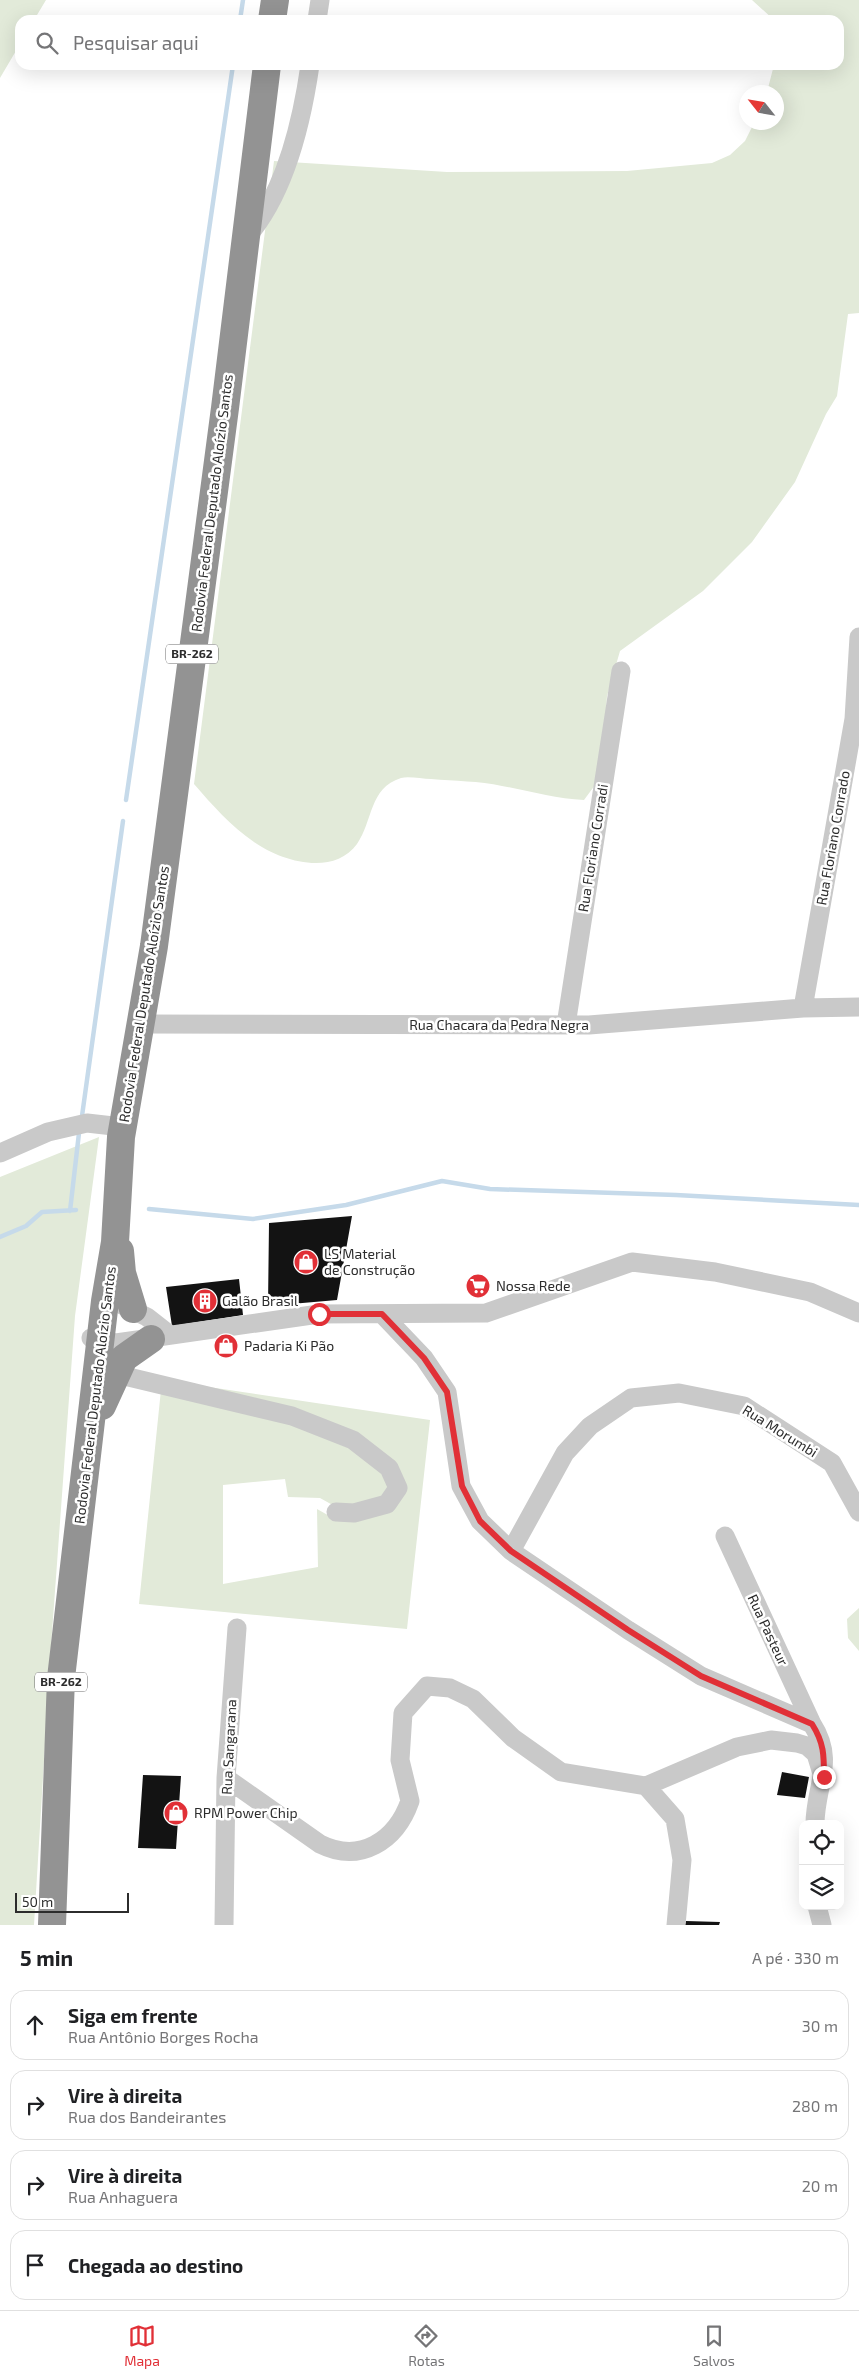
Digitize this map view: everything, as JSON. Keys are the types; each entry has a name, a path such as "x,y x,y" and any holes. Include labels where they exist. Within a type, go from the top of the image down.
{"highway":[{"path":"272,15 274,0"},
{"name":"Rodovia Federal Deputado Aloízio Santos","path":"52,1925 61,1678 90,1440 96,1339 116,1215 122,1132 156,927 265,70"},
{"path":"101,1302 122,1132"},
{"path":"116,1215 122,1273 133,1309"},
{"path":"90,1440 124,1358 160,1337"},
{"path":"83,1497 77,1464 77,1442 96,1339"}],"street":[{"path":"318,15 320,0"},
{"path":"245,238 259,223 278,186 304,109 309,70"},
{"name":"Rua Floriano Conrado","path":"803,1008 856,719 859,637"},
{"name":"Rua Floriano Corradi","path":"566,1025 621,671"},
{"name":"Rua Chacara da Pedra Negra","path":"139,1024 566,1025 803,1008 859,1006"},
{"path":"0,1153 48,1132 87,1123 122,1132"},
{"path":"96,1339 116,1343 319,1314 486,1313 632,1262 715,1272 810,1292 859,1313"},
{"path":"101,1302 133,1309 160,1337"},
{"path":"382,1314 424,1358 447,1392 462,1486 480,1521 511,1551 628,1630 701,1676 812,1724"},
{"path":"116,1374 292,1416 353,1440 389,1468 398,1488 388,1504 354,1513 336,1512"},
{"name":"Rua Morumbi","path":"511,1551 565,1453 590,1426 631,1398 679,1393 744,1406 832,1463 859,1512"},
{"name":"Rua Pasteur","path":"725,1536 812,1724 821,1737 824,1755 824,1777 816,1820"},
{"name":"Rua Sangarana","path":"224,1925 227,1865 226,1778 237,1628"},
{"path":"226,1778 320,1844 332,1850 350,1852 381,1841 398,1826 410,1801 400,1760 403,1713 426,1686 450,1688 474,1699 513,1738 561,1772 646,1786 737,1747 771,1740 797,1742 807,1746 816,1754 824,1777"},
{"path":"646,1786 675,1819 682,1860 676,1925"},
{"path":"818,1910 822,1925"}],"green space":[{"path":"0,0 46,0 37,15 15,15 15,52 0,78"},
{"path":"752,0 859,0 859,313 848,314 837,396 826,414 795,482 752,542 703,591 620,651 607,696 601,777 584,800 485,783 404,777 383,789 377,797 357,844 347,854 335,860 321,863 292,860 265,849 254,842 230,822 194,784 274,161 447,172 627,171 712,163 730,155 745,141 750,130 784,130 784,85 769,85 773,70 844,70 844,15 768,15"},
{"path":"99,1137 75,1316 51,1646 34,1925 0,1925 0,1177"},
{"path":"162,1380 430,1420 407,1629 139,1604","holes":["285,1479 288,1497 320,1498 338,1508 333,1518 317,1509 318,1567 223,1584 223,1485"]},
{"path":"859,1608 859,1651 848,1638 847,1619"}],"building":[{"name":"LS Material de Construção","path":"352,1216 337,1300 268,1306 269,1223"},
{"name":"Galão Brasil","path":"239,1279 243,1315 172,1326 166,1287"},
{"path":"782,1772 809,1777 805,1798 777,1795"},
{"path":"143,1775 181,1776 176,1849 138,1848"},
{"path":"686,1921 720,1922 719,1925 685,1925"}],"waterway":[{"path":"241,15 243,0"},
{"path":"126,800 232,70"},
{"path":"82,1116 123,821"},
{"path":"70,1211 79,1133"},
{"path":"149,1209 253,1219 346,1205 442,1181 490,1189 676,1195 859,1205"},
{"path":"0,1237 26,1226 42,1212 76,1210"}],"place":[{"name":"LS Material de Construção","path":"306,1262"},
{"name":"Nossa Rede","path":"478,1286"},
{"name":"Galão Brasil","path":"205,1301"},
{"name":"Padaria Ki Pão","path":"226,1346"},
{"name":"RPM Power Chip","path":"176,1813"}],"route":[{"path":"319,1314 382,1314 424,1358 447,1392 462,1486 480,1521 511,1551 628,1630 701,1676 812,1724 821,1737 824,1755 824,1777"}]}
